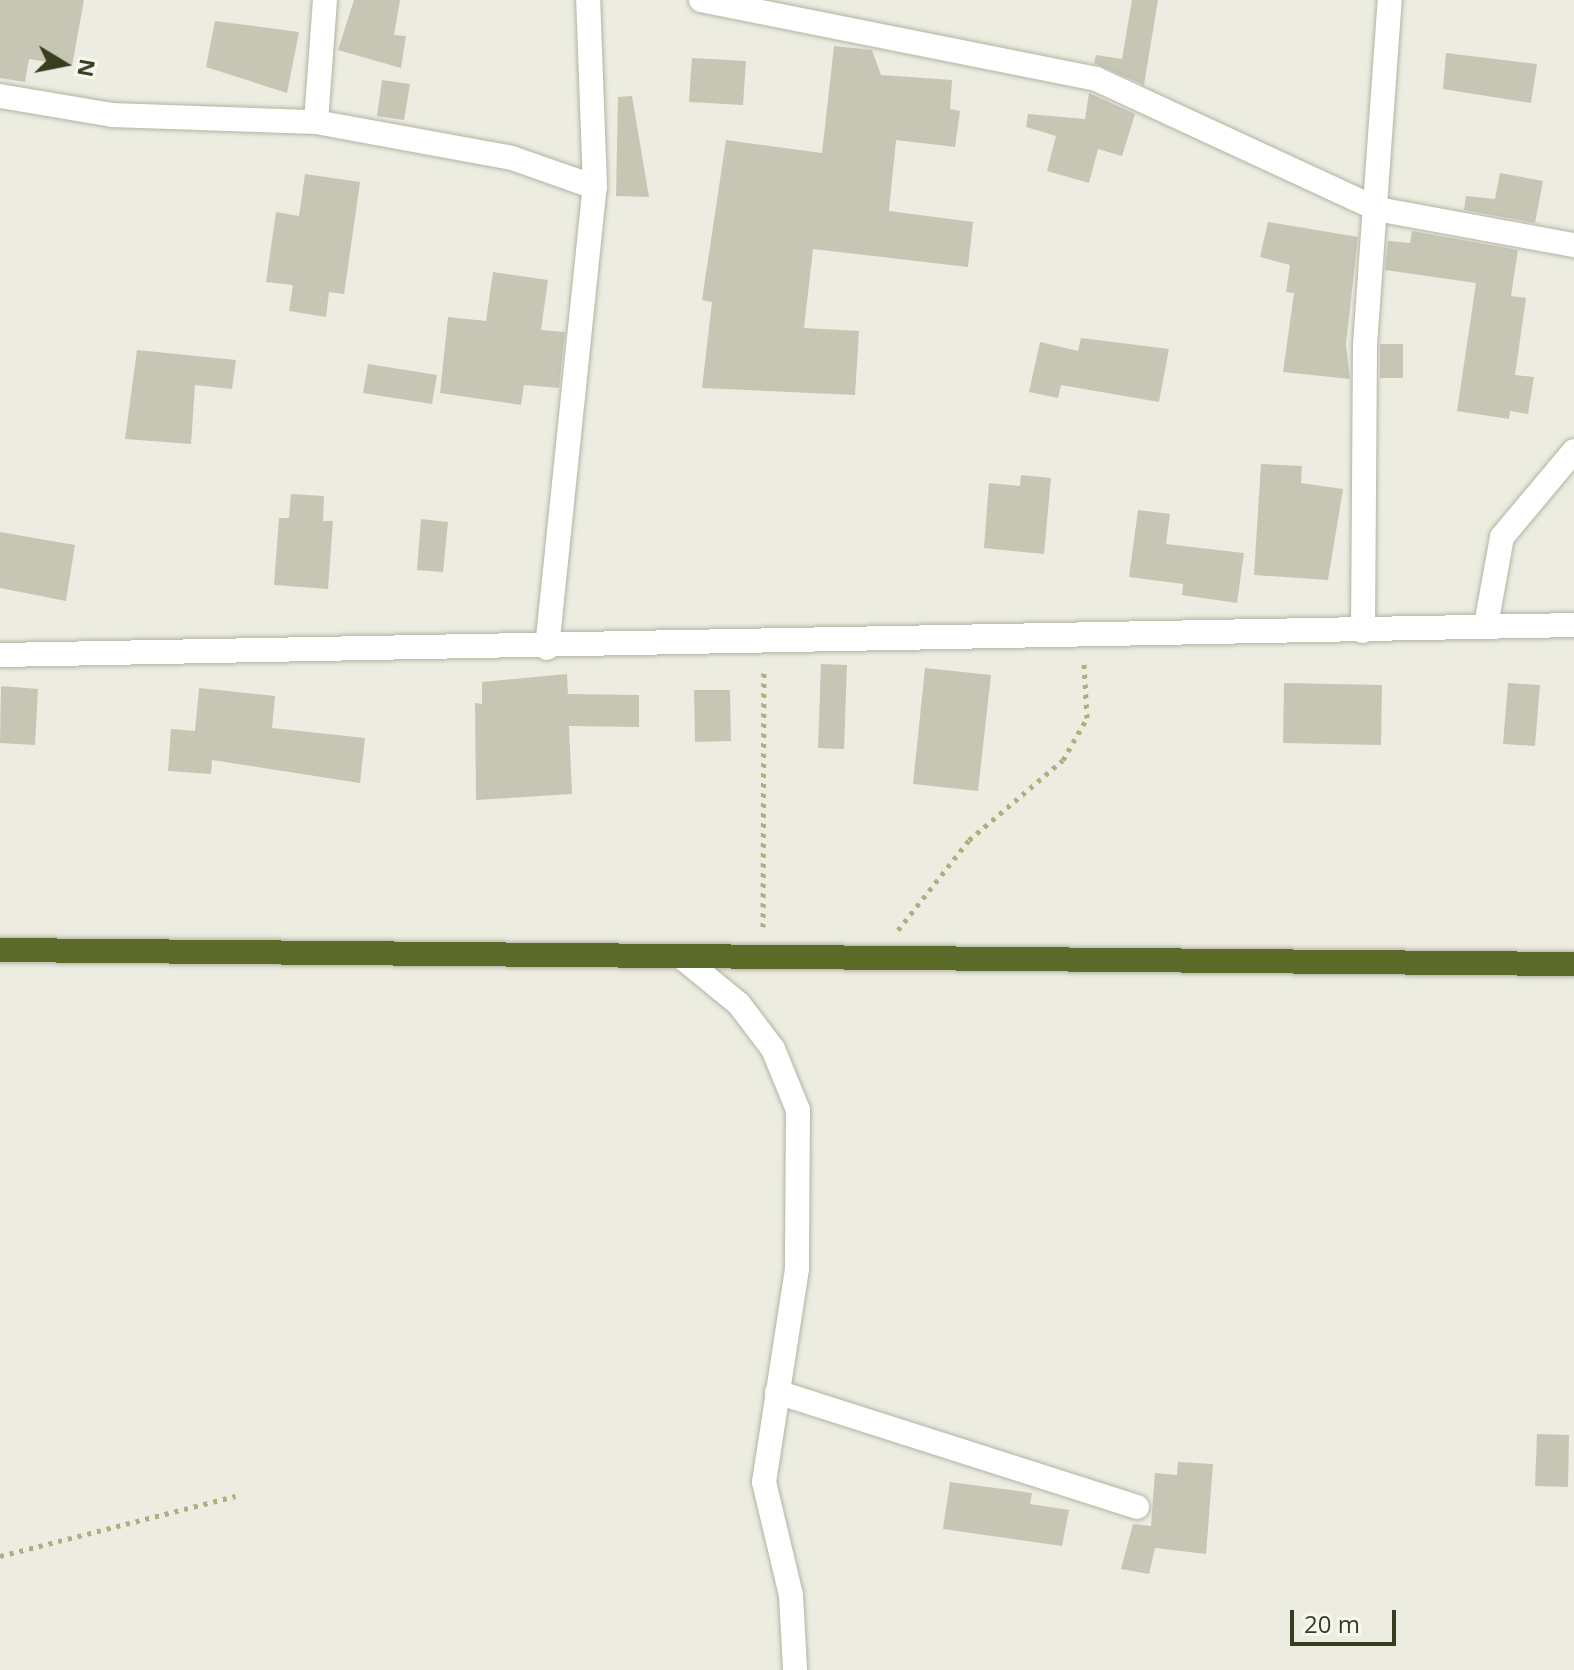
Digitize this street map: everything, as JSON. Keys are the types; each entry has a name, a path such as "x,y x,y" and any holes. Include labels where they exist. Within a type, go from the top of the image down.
{"highway":[{"path":"0,950 684,959 1574,964"}],"street":[{"path":"316,122 325,0"},
{"path":"547,648 595,187 588,0"},
{"path":"701,0 1096,79 1377,209 1574,245"},
{"path":"1363,631 1365,345 1390,0"},
{"path":"0,96 112,115 316,122 512,158 595,187"},
{"path":"1486,625 1502,537 1574,451"},
{"path":"0,655 764,644 1574,625"},
{"path":"684,959 739,1004 773,1049 798,1110 797,1269 777,1392 765,1498 791,1595 795,1670"},
{"path":"777,1392 1137,1507"}],"path":[{"path":"877,960 969,840 1063,760 1087,718 1090,685 1077,635"},
{"path":"761,959 764,644"},
{"path":"0,1556 235,1496"}],"building":[{"path":"0,0 84,0 72,66 29,59 25,82 0,78"},
{"path":"354,0 400,0 394,35 406,36 401,68 338,50"},
{"path":"1132,0 1158,0 1144,85 1094,63 1096,55 1122,59"},
{"path":"215,21 299,32 287,93 206,67"},
{"path":"834,46 872,50 881,75 952,80 950,109 960,111 955,147 896,140 889,211 973,222 968,267 813,249 804,328 859,331 855,395 702,388 712,302 702,300 726,140 822,153"},
{"path":"1446,53 1537,64 1531,103 1443,89"},
{"path":"692,58 746,61 743,105 689,102"},
{"path":"382,80 410,84 404,120 377,116"},
{"path":"1089,93 1135,114 1122,156 1098,149 1089,183 1047,171 1056,136 1026,127 1028,114 1085,119"},
{"path":"632,96 649,197 616,196 618,97"},
{"path":"1500,173 1543,181 1535,223 1464,210 1466,196 1495,199"},
{"path":"305,174 360,182 344,294 329,292 326,317 289,311 293,285 266,282 276,212 299,216"},
{"path":"1268,222 1358,237 1346,344 1350,379 1283,372 1294,293 1286,292 1290,265 1260,257"},
{"path":"1412,231 1518,250 1511,296 1526,298 1515,375 1534,377 1528,414 1510,411 1509,419 1457,411 1476,283 1385,270 1388,241 1410,243"},
{"path":"493,272 548,280 541,330 565,332 559,388 524,385 521,405 440,393 448,317 486,321"},
{"path":"1081,338 1169,349 1159,402 1061,385 1058,398 1029,392 1040,342 1078,351"},
{"path":"1380,344 1403,344 1403,378 1380,378"},
{"path":"137,350 236,360 232,389 195,385 191,444 125,439"},
{"path":"368,364 437,375 432,404 363,393"},
{"path":"1261,464 1302,466 1301,483 1343,489 1328,580 1254,575"},
{"path":"1021,475 1051,478 1044,554 984,548 989,483 1020,486"},
{"path":"291,494 324,496 323,521 333,521 328,589 274,585 279,518 289,518"},
{"path":"1138,510 1170,514 1166,544 1244,553 1237,603 1182,595 1183,584 1129,577"},
{"path":"421,519 448,522 443,572 417,570"},
{"path":"0,532 75,545 66,601 0,588"},
{"path":"821,664 847,665 844,749 818,748"},
{"path":"925,668 991,675 978,791 913,784"},
{"path":"567,674 568,694 639,695 639,727 569,726 572,794 476,800 475,703 482,704 482,682"},
{"path":"1284,683 1382,685 1381,745 1283,743"},
{"path":"1508,683 1540,685 1535,746 1503,744"},
{"path":"1,686 38,689 35,745 0,743"},
{"path":"199,688 275,696 272,728 365,738 360,783 212,760 211,774 168,771 171,729 195,731"},
{"path":"694,690 730,690 731,741 695,742"},
{"path":"1537,1434 1569,1435 1568,1487 1535,1486"},
{"path":"1178,1462 1213,1464 1206,1554 1155,1548 1149,1574 1121,1569 1133,1524 1151,1526 1155,1473 1177,1475"},
{"path":"950,1482 1032,1493 1030,1504 1069,1510 1062,1546 943,1529"}]}
